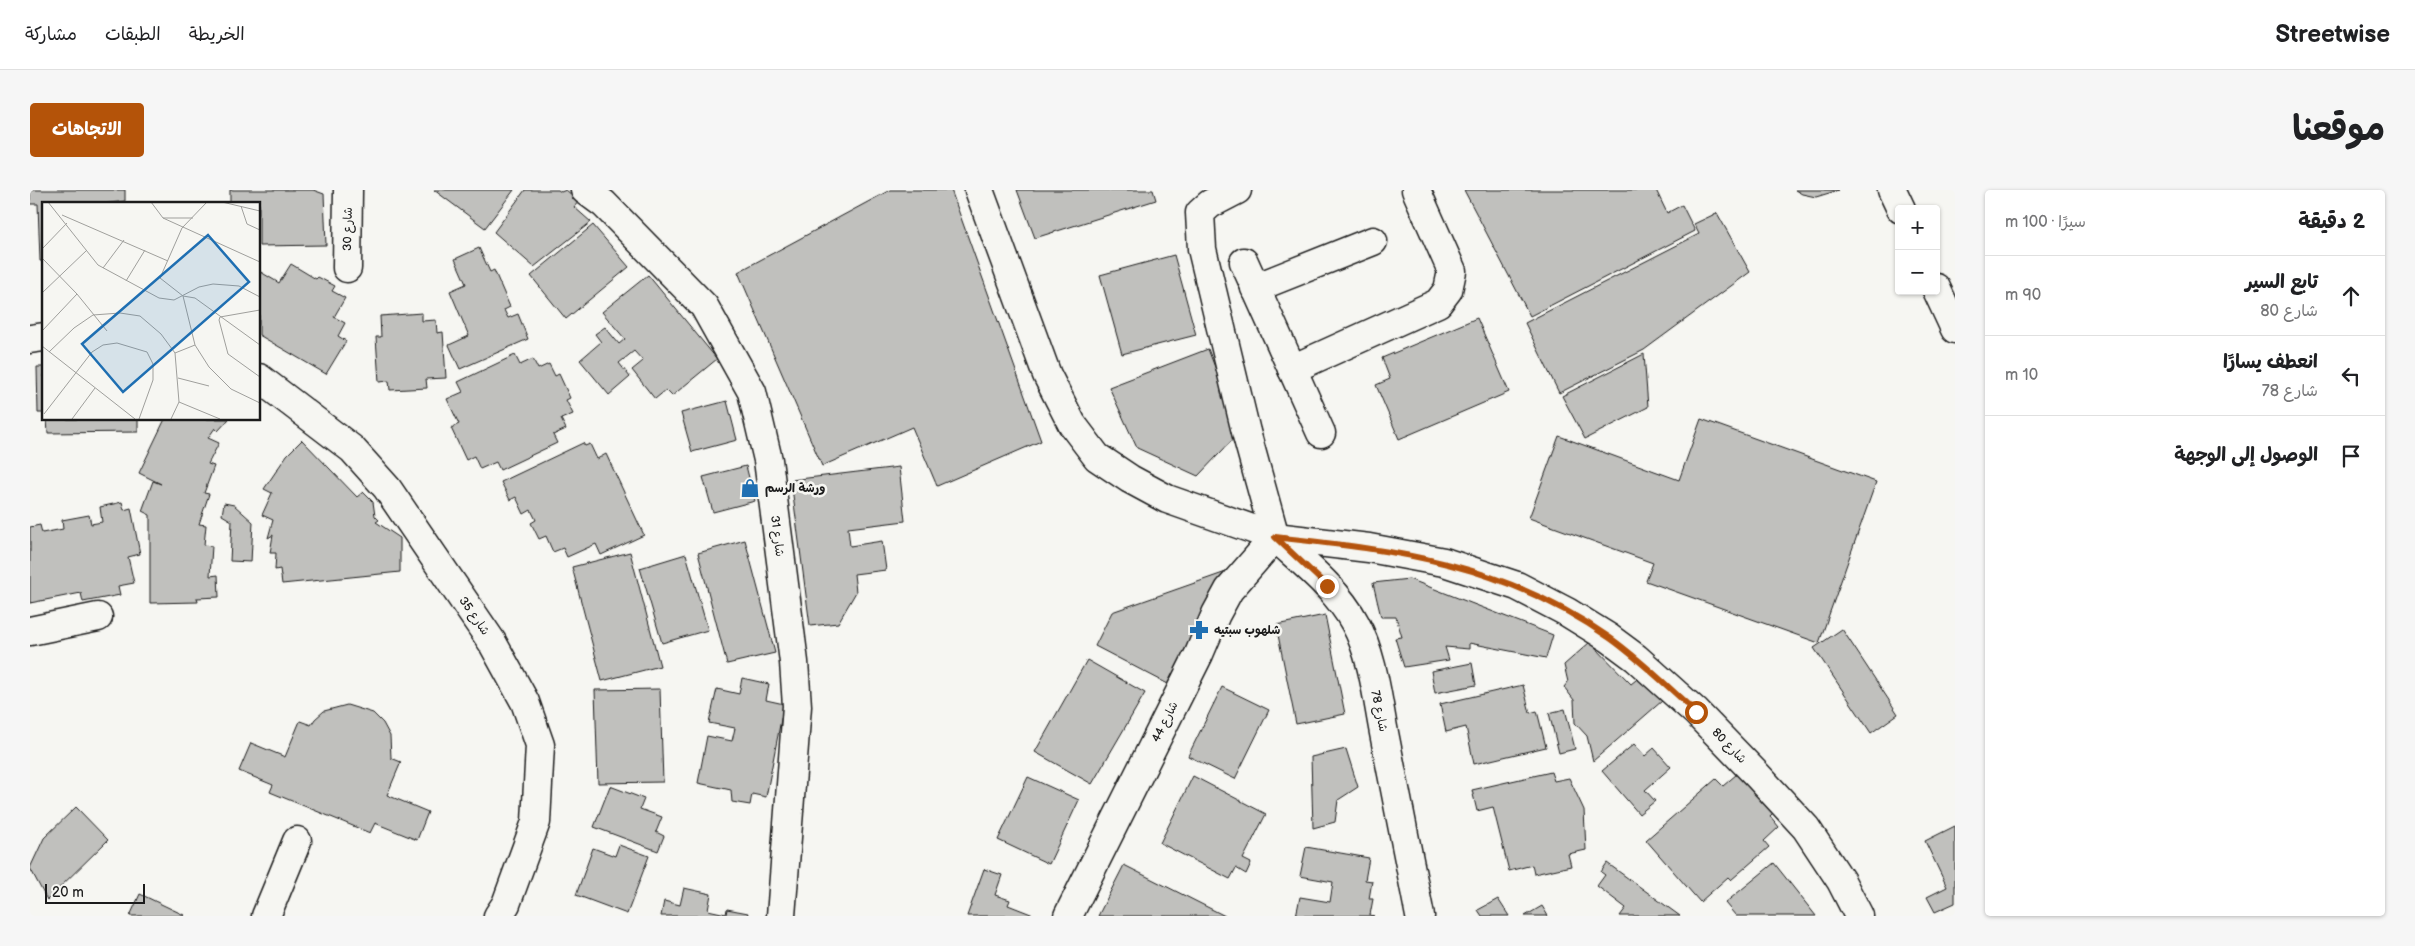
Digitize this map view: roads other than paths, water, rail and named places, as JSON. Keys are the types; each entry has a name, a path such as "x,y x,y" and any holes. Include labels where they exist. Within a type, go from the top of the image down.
{"street":[{"name":"شارع 30","path":"348,190 348,268"},
{"name":"شارع 31","path":"585,190 604,204 704,306 752,392 768,460 798,706 781,916"},
{"path":"978,190 1047,375 1072,424 1097,457 1130,480 1167,499 1275,537"},
{"path":"1237,190 1210,204 1200,213 1202,249 1246,432 1275,537"},
{"path":"1292,369 1438,304 1448,290 1452,271 1416,190"},
{"path":"1892,190 1899,205"},
{"path":"1255,288 1373,241"},
{"path":"1244,262 1321,433"},
{"path":"1939,295 1955,329"},
{"name":"شارع 35","path":"260,379 352,449 387,488 492,642 525,702 540,745 536,822 506,904 498,916"},
{"name":"شارع 44","path":"1068,916 1200,654 1228,590 1275,537"},
{"name":"شارع 78","path":"1275,537 1327,586 1356,623 1364,644 1376,692 1420,916"},
{"name":"شارع 80","path":"1275,537 1370,548 1444,562 1517,586 1567,612 1609,638 1636,658 1696,712 1806,828 1840,881 1859,916"},
{"path":"30,631 98,617"},
{"path":"266,916 297,841"}],"place":[{"name":"ورشة الرسم","path":"750,488"},
{"name":"شلهوب سبتيه","path":"1199,630"}]}
